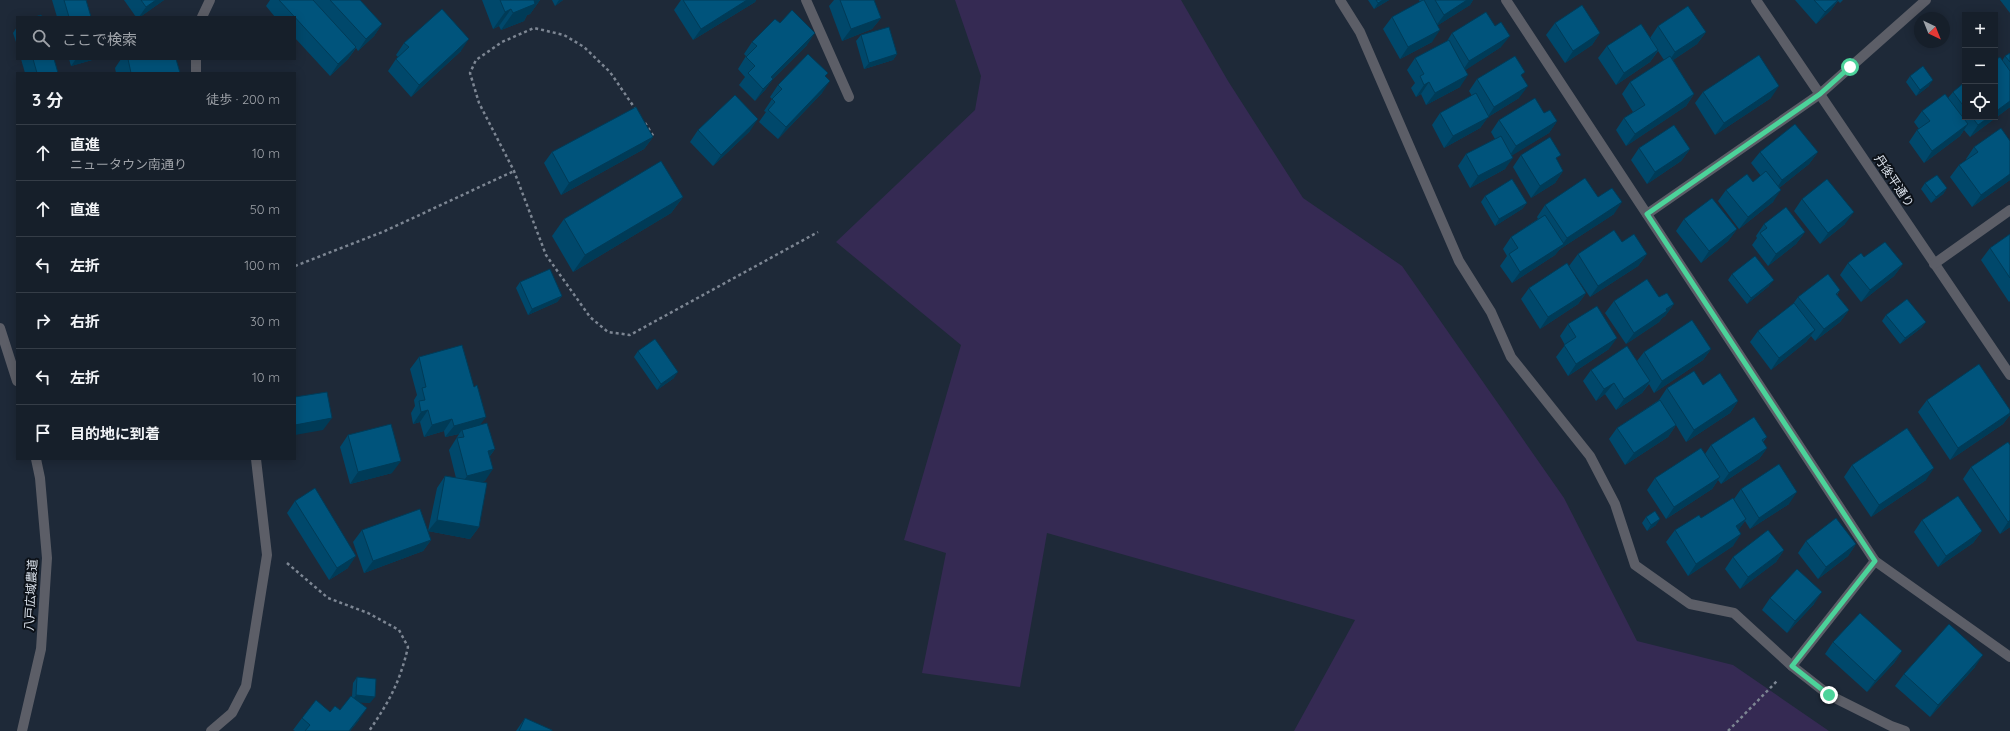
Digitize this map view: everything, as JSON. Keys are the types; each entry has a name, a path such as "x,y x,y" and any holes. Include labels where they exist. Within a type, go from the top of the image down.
{"street":[{"path":"202,16 210,0"},
{"path":"806,0 849,97"},
{"path":"1340,0 1360,32 1459,261 1491,312 1511,357 1590,456 1615,504 1635,565 1690,604 1734,613 1792,666 1829,695 1891,726 1905,731"},
{"path":"1506,0 1875,561 2010,658"},
{"name":"丹後平通り","path":"1756,0 2010,375"},
{"path":"1647,214 1820,94 1926,0"},
{"path":"196,60 196,72"},
{"path":"1934,264 2010,210"},
{"path":"0,328 16,377"},
{"name":"八戸広域農道","path":"22,731 41,649 47,558 40,478 36,460"},
{"path":"211,731 232,713 246,686 267,555 256,460"},
{"path":"1792,666 1875,561"}],"path":[{"path":"639,114 610,72 584,47 564,35 534,28 502,42 476,60 470,73 479,103 514,171 546,255 590,317 608,332 630,335 818,232"},
{"path":"643,120 654,137"},
{"path":"296,266 385,231 514,171"},
{"path":"267,555 284,561 328,598 368,613 399,630 408,647 402,673 387,705 369,731"},
{"path":"1728,731 1792,666"}],"shaded area":[{"path":"955,0 1181,0 1228,81 1303,198 1402,266 1564,498 1637,641 1733,665 1829,731 1294,731 1355,620 1047,533 1020,687 922,673 946,553 904,540 961,345 836,242 975,110 981,76"}],"building":[{"path":"64,0 86,0 91,16 69,16"},
{"path":"141,0 156,0 146,7"},
{"path":"279,0 313,0 356,47 338,64 296,18 296,16 294,16"},
{"path":"330,0 360,0 382,24 366,39"},
{"path":"500,0 534,0 535,4 513,13 511,9 505,12"},
{"path":"683,0 747,0 701,29"},
{"path":"840,0 874,0 881,18 851,29"},
{"path":"1376,0 1383,0 1378,3"},
{"path":"1423,0 1440,30 1408,47 1392,17"},
{"path":"1435,0 1467,0 1444,15"},
{"path":"1814,0 1838,0 1825,12"},
{"path":"1582,5 1600,33 1573,51 1555,23"},
{"path":"1688,6 1706,32 1675,52 1658,26"},
{"path":"442,9 469,39 419,85 396,59 409,47 404,43"},
{"path":"792,10 815,33 771,77 773,79 763,89 748,73 755,66 746,57 757,46 752,42 775,19 780,23"},
{"path":"1486,12 1495,26 1501,22 1510,36 1469,61 1452,33"},
{"path":"1641,24 1658,50 1624,73 1607,46"},
{"path":"889,27 897,54 869,63 861,35"},
{"path":"1449,40 1468,75 1435,93 1429,82 1424,85 1420,76 1424,74 1415,58"},
{"path":"2010,53 2010,62 2005,56"},
{"path":"808,54 828,73 825,76 830,81 786,127 768,110 775,102 772,99 782,89 778,85"},
{"path":"1759,55 1779,86 1724,123 1703,92"},
{"path":"1515,56 1525,72 1521,75 1528,86 1494,107 1477,79"},
{"path":"1670,56 1694,94 1635,134 1624,118 1645,105 1630,82"},
{"path":"2000,57 2010,71 2010,101 1998,110 1998,84 1998,58"},
{"path":"33,60 54,60 58,72 37,72"},
{"path":"128,60 176,60 180,72 131,72"},
{"path":"1923,66 1933,80 1920,90 1910,76"},
{"path":"1962,84 1962,104 1953,92"},
{"path":"1476,93 1489,117 1453,136 1440,113"},
{"path":"1945,94 1962,116 1962,120 1965,120 1968,124 1932,151 1917,130 1930,121 1922,111"},
{"path":"735,95 758,119 721,155 698,130"},
{"path":"1535,98 1544,113 1550,110 1557,121 1516,146 1499,120"},
{"path":"636,107 653,137 569,183 552,152"},
{"path":"1974,120 1985,120 1978,125"},
{"path":"1795,124 1818,152 1782,180 1760,152"},
{"path":"1674,125 1690,149 1655,172 1639,148"},
{"path":"2001,128 2010,141 2010,174 1981,195 1959,165 1978,152 1974,147"},
{"path":"1501,136 1513,158 1478,176 1466,154"},
{"path":"1550,137 1561,155 1556,158 1563,171 1540,186 1521,155"},
{"path":"661,161 683,197 585,255 564,219"},
{"path":"1766,171 1781,190 1748,217 1726,190 1747,174 1753,182"},
{"path":"1937,175 1947,188 1936,197 1925,183"},
{"path":"1585,178 1598,197 1612,188 1622,202 1567,238 1545,205"},
{"path":"1512,179 1527,203 1499,219 1485,196"},
{"path":"1827,179 1854,212 1828,233 1802,199"},
{"path":"1712,198 1737,229 1709,251 1684,219"},
{"path":"1786,207 1805,232 1776,254 1760,233 1767,228 1764,224"},
{"path":"1545,215 1564,244 1520,272 1509,254 1518,248 1511,237"},
{"path":"1614,230 1622,242 1634,234 1647,254 1598,286 1578,254"},
{"path":"2010,234 2010,278 1990,248"},
{"path":"1885,242 1903,264 1870,290 1848,263 1861,253 1864,257"},
{"path":"1755,256 1774,280 1751,298 1732,274"},
{"path":"1567,263 1586,293 1548,317 1529,288"},
{"path":"550,269 562,296 532,309 520,282"},
{"path":"1828,274 1840,290 1836,294 1849,310 1824,329 1798,297"},
{"path":"1647,279 1659,297 1667,293 1674,304 1666,309 1667,311 1634,333 1614,301"},
{"path":"1907,299 1926,322 1905,338 1886,315"},
{"path":"1794,303 1815,330 1779,358 1758,331"},
{"path":"1597,306 1617,338 1576,364 1564,345 1576,337 1568,324"},
{"path":"1692,320 1711,349 1662,381 1644,352"},
{"path":"655,339 678,372 661,384 638,351"},
{"path":"462,345 474,387 477,385 486,417 454,426 452,419 432,425 428,410 421,412 419,401 425,400 422,388 426,387 419,357"},
{"path":"1627,346 1650,381 1624,399 1614,383 1604,389 1591,370"},
{"path":"1979,364 2010,410 2010,413 1958,448 1927,400"},
{"path":"1694,371 1703,385 1720,373 1738,401 1694,430 1667,388"},
{"path":"327,392 332,418 296,425 296,397"},
{"path":"1660,400 1676,425 1634,453 1617,428"},
{"path":"1754,417 1767,437 1762,440 1767,448 1729,473 1711,445"},
{"path":"487,423 495,449 488,451 493,469 467,476 457,438 464,437 462,430"},
{"path":"391,424 401,461 358,472 348,435"},
{"path":"1907,428 1934,468 1879,505 1852,465"},
{"path":"2008,442 2010,445 2010,520 2008,522 1971,467"},
{"path":"1701,448 1720,477 1674,507 1655,478"},
{"path":"1779,464 1797,492 1759,518 1741,489"},
{"path":"445,476 487,483 479,527 437,520"},
{"path":"315,488 356,556 337,568 295,501"},
{"path":"1958,496 1982,531 1946,556 1922,520"},
{"path":"1733,498 1746,519 1736,526 1741,534 1696,564 1675,530 1699,515 1701,518"},
{"path":"420,509 431,540 373,561 362,530"},
{"path":"1655,511 1660,519 1651,525 1646,517"},
{"path":"1836,518 1856,544 1826,567 1806,541"},
{"path":"1768,530 1784,550 1748,577 1733,557"},
{"path":"1797,569 1822,592 1795,621 1770,598"},
{"path":"1860,613 1902,651 1875,681 1833,642"},
{"path":"1949,624 1983,655 1938,705 1904,674"},
{"path":"357,677 376,679 375,697 356,695"},
{"path":"351,696 367,708 349,731 305,731 310,725 302,718 316,700 330,712 335,706 340,710"},
{"path":"525,718 552,730 552,731 519,731"}],"route":[{"path":"1829,695 1792,666 1875,561 1647,214 1820,94 1850,67"}]}
